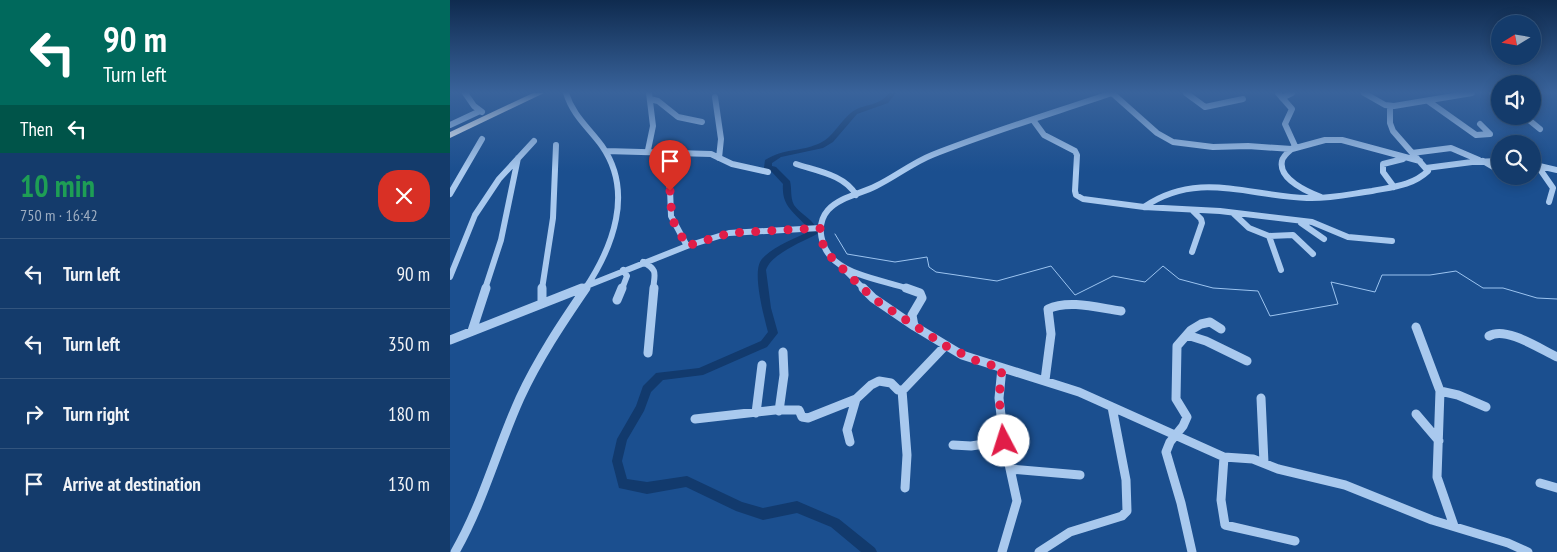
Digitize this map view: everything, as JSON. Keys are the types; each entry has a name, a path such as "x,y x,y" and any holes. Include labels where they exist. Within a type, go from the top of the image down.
{"highway":[{"path":"450,129 469,119"},
{"path":"450,135 485,119"}],"street":[{"path":"450,125 465,119"},
{"path":"458,551 521,395 553,336 591,283 608,248 619,203 617,181 606,151 578,119"},
{"path":"648,150 653,126 652,119"},
{"path":"686,119 702,122"},
{"path":"718,119 721,139 718,158"},
{"path":"1037,119 932,155 916,162 882,184 829,208 821,220 820,228 821,239 826,252 868,294 946,346 977,361 1045,380 1079,392 1224,457 1253,459 1278,469 1345,485 1432,520 1508,543 1528,552"},
{"path":"1141,119 1157,133 1173,142 1203,146 1248,146 1292,149 1325,140 1342,140 1410,155 1420,161 1428,171 1419,179 1394,187 1323,197 1295,198 1264,192 1192,188 1161,194 1144,207"},
{"path":"1288,119 1285,124 1294,141 1294,146 1284,157 1281,164 1282,170 1296,184 1323,197"},
{"path":"1391,119 1391,127 1410,155"},
{"path":"1453,119 1476,135 1490,134 1480,124"},
{"path":"1033,120 1044,134 1075,151 1077,155 1076,195 1083,199 1144,207 1233,213 1312,222 1348,237 1392,241"},
{"path":"1535,125 1540,129"},
{"path":"450,194 482,139"},
{"path":"450,277 475,215 495,184 534,141"},
{"path":"542,302 544,269 549,251 553,217 556,176 554,152 556,145"},
{"path":"1394,187 1384,172 1382,164 1410,155 1451,148 1491,166"},
{"path":"606,151 648,150 711,154 732,164 768,172"},
{"path":"662,151 662,167 670,188 671,216 687,246"},
{"path":"472,331 501,240 518,158"},
{"path":"1426,168 1491,161"},
{"path":"796,164 838,178 851,186 856,195"},
{"path":"1541,166 1557,170"},
{"path":"1541,173 1553,188 1549,202"},
{"path":"1192,210 1202,219 1192,252"},
{"path":"1233,213 1249,228 1269,236 1293,235 1314,254"},
{"path":"1297,220 1324,239"},
{"path":"450,340 687,246 730,233 820,228"},
{"path":"1269,236 1281,270"},
{"path":"643,262 653,267 655,271 648,353"},
{"path":"840,264 920,293 922,300 911,319 914,326"},
{"path":"617,300 627,276 623,270"},
{"path":"1045,380 1051,334 1048,309 1052,306 1071,305 1121,311"},
{"path":"1192,552 1181,503 1167,459 1167,445 1186,422 1186,412 1177,403 1176,396 1177,346 1179,341 1196,327 1207,322 1214,323 1221,329"},
{"path":"1416,327 1440,391 1437,477 1454,526"},
{"path":"1489,336 1494,333 1510,334 1557,357"},
{"path":"1186,335 1206,341 1247,361"},
{"path":"695,419 779,410 799,410 802,417 808,418 856,399 871,385 879,382 888,382 896,390 902,390 946,346"},
{"path":"779,410 784,375 783,352"},
{"path":"756,412 762,365"},
{"path":"1002,368 999,398 1004,441 1017,501 1002,552"},
{"path":"902,390 907,455 905,488"},
{"path":"1440,391 1458,395 1486,407"},
{"path":"1261,398 1264,463"},
{"path":"850,442 847,430 856,399"},
{"path":"1039,552 1070,532 1112,520 1122,516 1127,511 1126,480 1112,407"},
{"path":"1416,414 1439,441"},
{"path":"953,445 971,446 1004,441"},
{"path":"1224,457 1221,494 1225,525 1295,541"},
{"path":"1011,470 1080,475"},
{"path":"1540,483 1557,488"}],"waterway":[{"path":"850,119 830,140 820,146 779,155 768,162 768,168 773,169 787,183 787,197 793,208 813,228 814,232 773,254 764,263 762,270 766,308 773,333 764,344 700,372 660,376 647,389 640,408 622,439 617,461 623,484 647,488 687,481 740,507 763,514 797,507 835,523 871,552"},
{"path":"835,234 847,254 895,262 927,257 929,267 936,272 997,281 1051,266 1075,295 1113,276 1145,282 1163,266 1179,279 1213,288 1258,291 1270,316 1338,304 1331,282 1375,292 1382,275 1430,275 1456,271 1483,288 1503,288 1537,298 1557,299"}],"route":[{"path":"670,191 672,219 687,246 730,233 784,232 820,228 821,239 826,252 880,303 908,323 962,355 1002,368 999,398 1004,441"}]}
